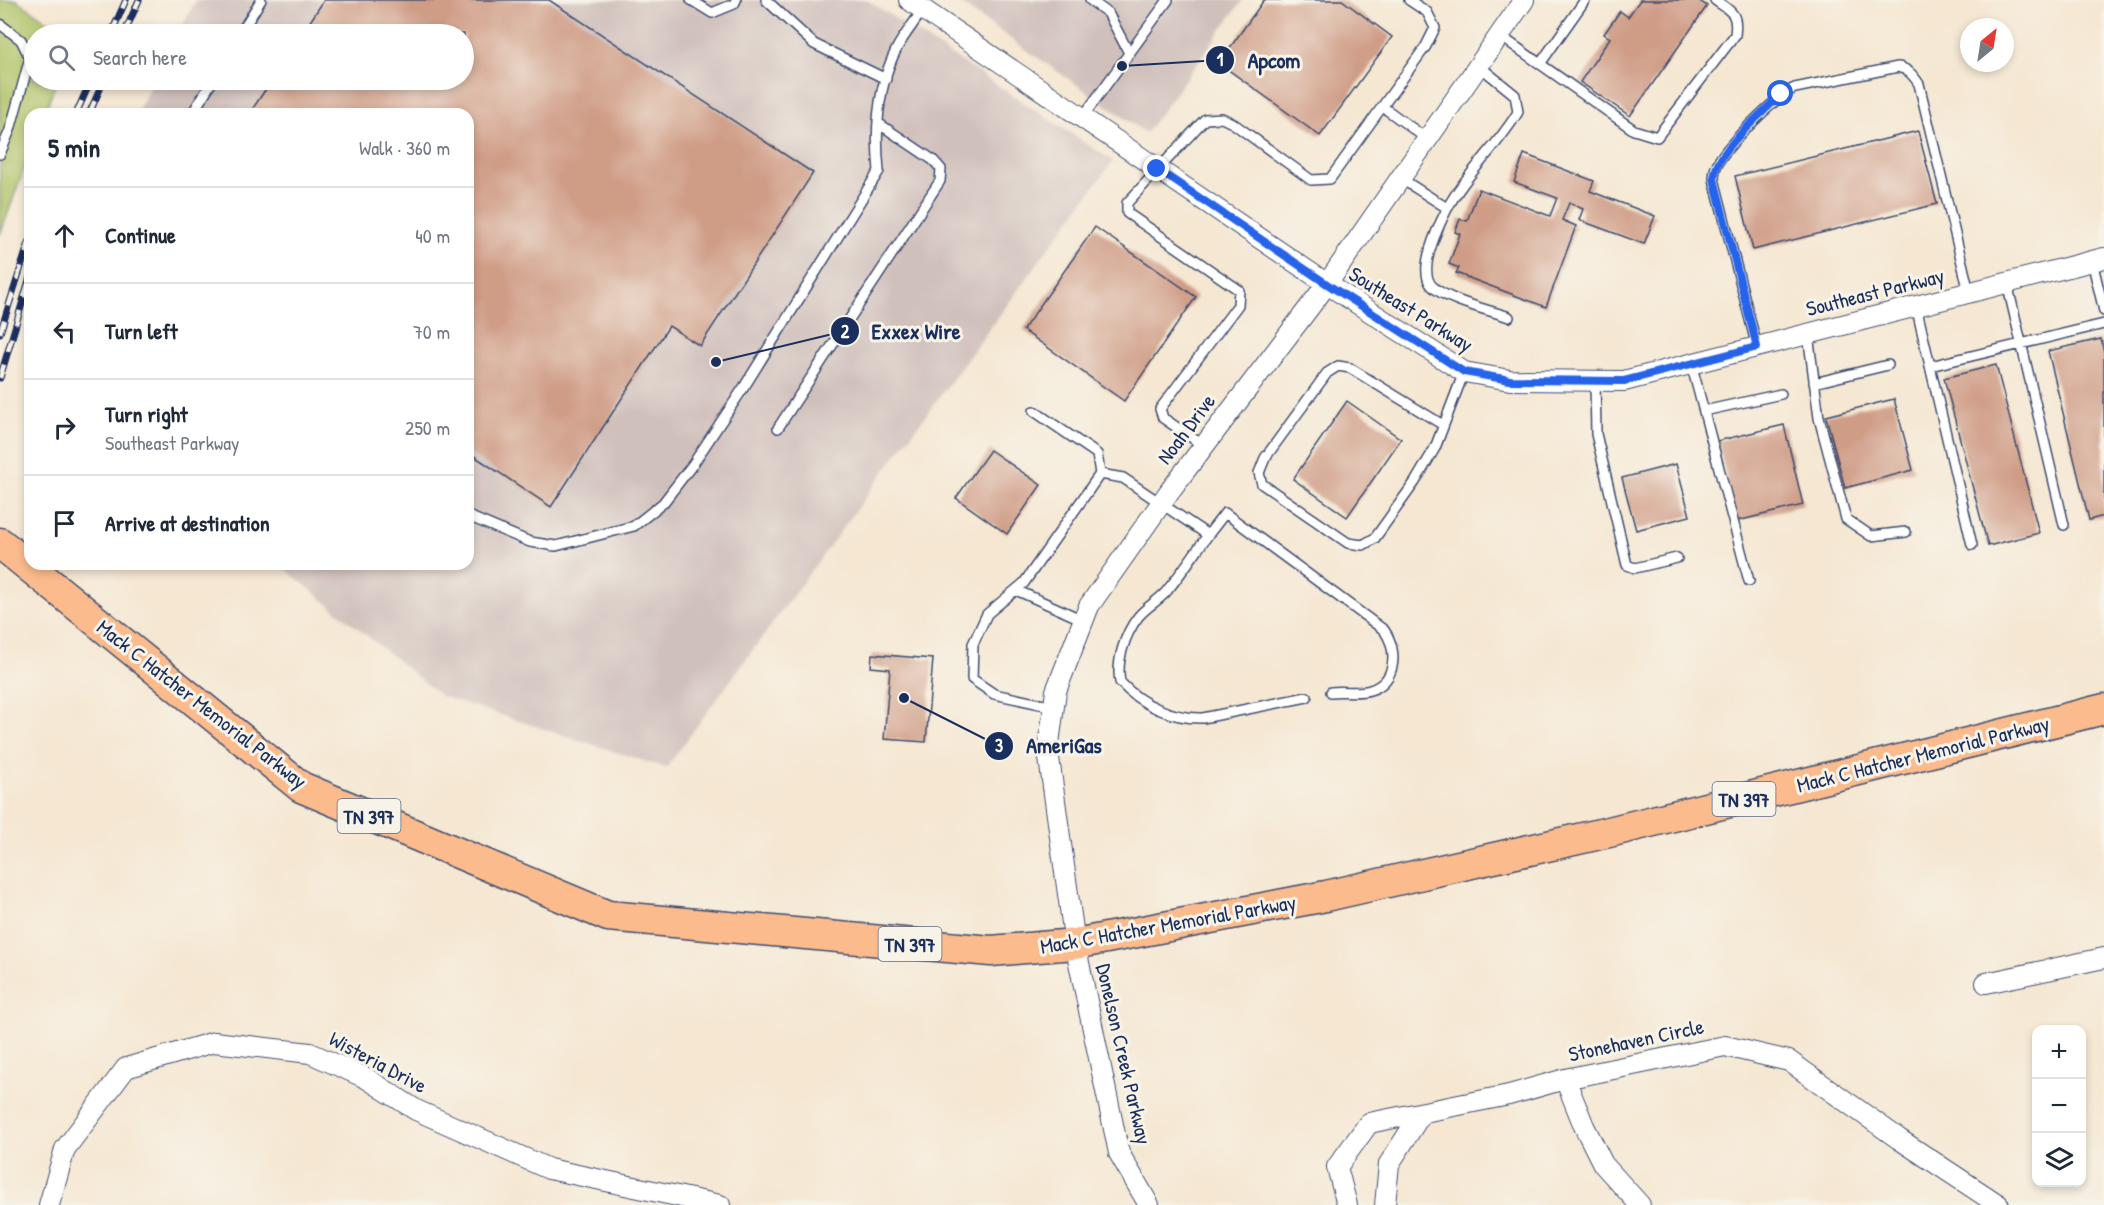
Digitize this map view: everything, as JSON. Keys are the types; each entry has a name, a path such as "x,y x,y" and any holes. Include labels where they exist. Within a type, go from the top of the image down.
{"main road":[{"name":"Mack C Hatcher Memorial Parkway","path":"0,543 24,563"},
{"name":"Mack C Hatcher Memorial Parkway","path":"33,570 301,787 608,916 991,951 1075,944 1326,896 1598,835 2104,709"}],"street":[{"name":"Noah Drive","path":"1075,944 1048,752 1056,691 1089,606 1162,502 1327,284 1524,0"},
{"name":"Southeast Parkway","path":"916,5 1327,284 1464,372 1510,380 1624,381 2098,260"},
{"name":"Donelson Creek Parkway","path":"1075,944 1119,1153 1149,1205"},
{"path":"1986,983 2104,958"},
{"name":"Wisteria Drive","path":"49,1205 65,1149 126,1068 214,1042 310,1053 366,1078 416,1110 549,1169 720,1205"},
{"name":"Stonehaven Circle","path":"1347,1205 1337,1167 1369,1123 1509,1095 1564,1079 1725,1046 1789,1061 1990,1203"},
{"path":"1564,1079 1603,1164 1640,1205"},
{"path":"1385,1205 1389,1164 1421,1114"}],"lane":[{"path":"246,24 261,0"},
{"path":"691,0 712,14 734,4 736,0"},
{"path":"766,0 814,44 886,79"},
{"path":"1090,0 1108,13 1130,53"},
{"path":"1082,118 1168,0"},
{"path":"1204,446 1163,418 1160,409 1238,305 1239,291 1127,213 1127,203 1205,119 1222,118 1234,124 1311,180 1330,179 1426,46 1435,28 1427,12 1410,0"},
{"path":"1540,64 1586,0"},
{"path":"1499,35 1647,136 1657,138 1735,35 1737,20 1732,12 1715,0"},
{"path":"474,519 530,542 556,546 634,526 663,503 746,384 879,171 876,140 886,79 916,5"},
{"path":"0,24 21,40 24,46"},
{"path":"1478,65 1515,95 1518,112 1447,208 1425,266 1425,276 1433,287 1446,294 1509,316"},
{"path":"1757,347 1714,179 1714,170 1722,156 1781,94 1795,88 1898,67 1915,78 1919,84 1969,292"},
{"path":"0,154 10,130 24,80"},
{"path":"196,108 207,90"},
{"path":"1383,107 1427,139"},
{"path":"778,428 940,181 941,169 933,160 878,123"},
{"path":"1400,178 1447,208"},
{"path":"2098,260 2104,311"},
{"path":"2007,283 2064,525"},
{"path":"1916,306 1972,545"},
{"path":"1930,366 2104,324"},
{"path":"1808,334 1819,418 1846,519 1872,536 1906,532"},
{"path":"1691,363 1749,581"},
{"path":"1814,383 1888,365"},
{"path":"1443,425 1350,368 1338,366 1328,373 1278,439 1264,458 1258,473 1262,484 1326,529 1348,543 1363,545 1374,538 1415,482 1435,448 1464,372"},
{"path":"1595,380 1596,434 1627,565 1635,568 1677,558"},
{"path":"1704,411 1781,394"},
{"path":"1034,411 1097,454 1100,474 1024,583 987,614 973,644 972,679 994,694 1054,707"},
{"path":"1100,474 1123,478 1208,535"},
{"path":"1306,697 1203,718 1188,718 1153,706 1120,682 1118,672 1130,629 1138,617 1165,593 1225,513 1348,601 1384,630 1392,642 1394,657 1390,672 1381,685 1368,691 1331,692"},
{"path":"1016,590 1083,620"}],"shaded area":[{"path":"196,0 867,0 1113,161 666,768 441,696 286,570 474,570 474,108 139,108 149,90 474,90 474,24 183,24"},
{"path":"955,0 1243,0 1146,133"}],"green space":[{"path":"0,0 16,0 52,24 24,24 24,90 53,90 46,108 24,108 24,169 0,235"}],"building":[{"path":"324,0 549,0 813,173 700,346 669,326 551,507 474,456 474,108 253,108 265,90 474,90 474,24 308,24"},
{"path":"1264,0 1342,0 1392,37 1320,136 1219,63"},
{"path":"1640,0 1698,0 1707,6 1630,116 1580,82 1610,38 1604,34 1620,11 1628,17"},
{"path":"1918,131 1937,204 1753,250 1735,176"},
{"path":"1524,154 1594,181 1590,191 1655,216 1644,244 1579,220 1583,209 1569,203 1562,220 1576,226 1546,307 1456,273 1459,268 1449,264 1460,234 1455,232 1460,219 1467,221 1479,189 1550,216 1557,198 1514,182"},
{"path":"1095,227 1196,297 1124,401 1023,330"},
{"path":"2101,339 2104,353 2104,516 2089,520 2048,351"},
{"path":"1996,365 2039,533 1988,546 1944,378"},
{"path":"1894,399 1913,470 1845,488 1826,416"},
{"path":"1347,401 1401,439 1347,517 1293,479"},
{"path":"1784,425 1803,505 1737,521 1717,441"},
{"path":"990,450 1041,485 1007,534 956,498"},
{"path":"1676,464 1690,516 1636,530 1622,478"},
{"path":"872,654 933,659 926,742 884,739 890,669 871,667"}],"railway":[{"path":"115,24 126,0"},
{"path":"128,24 139,0"},
{"path":"79,108 87,90"},
{"path":"92,108 100,90"},
{"path":"0,333 24,258"},
{"path":"0,378 24,297"}],"place":[{"name":"Apcom","path":"1122,66"},
{"name":"Exxex Wire","path":"716,362"},
{"name":"AmeriGas","path":"904,698"}],"route":[{"path":"1157,169 1438,358 1464,372 1510,380 1624,381 1757,347 1714,179 1714,170 1722,156 1781,94"}]}
